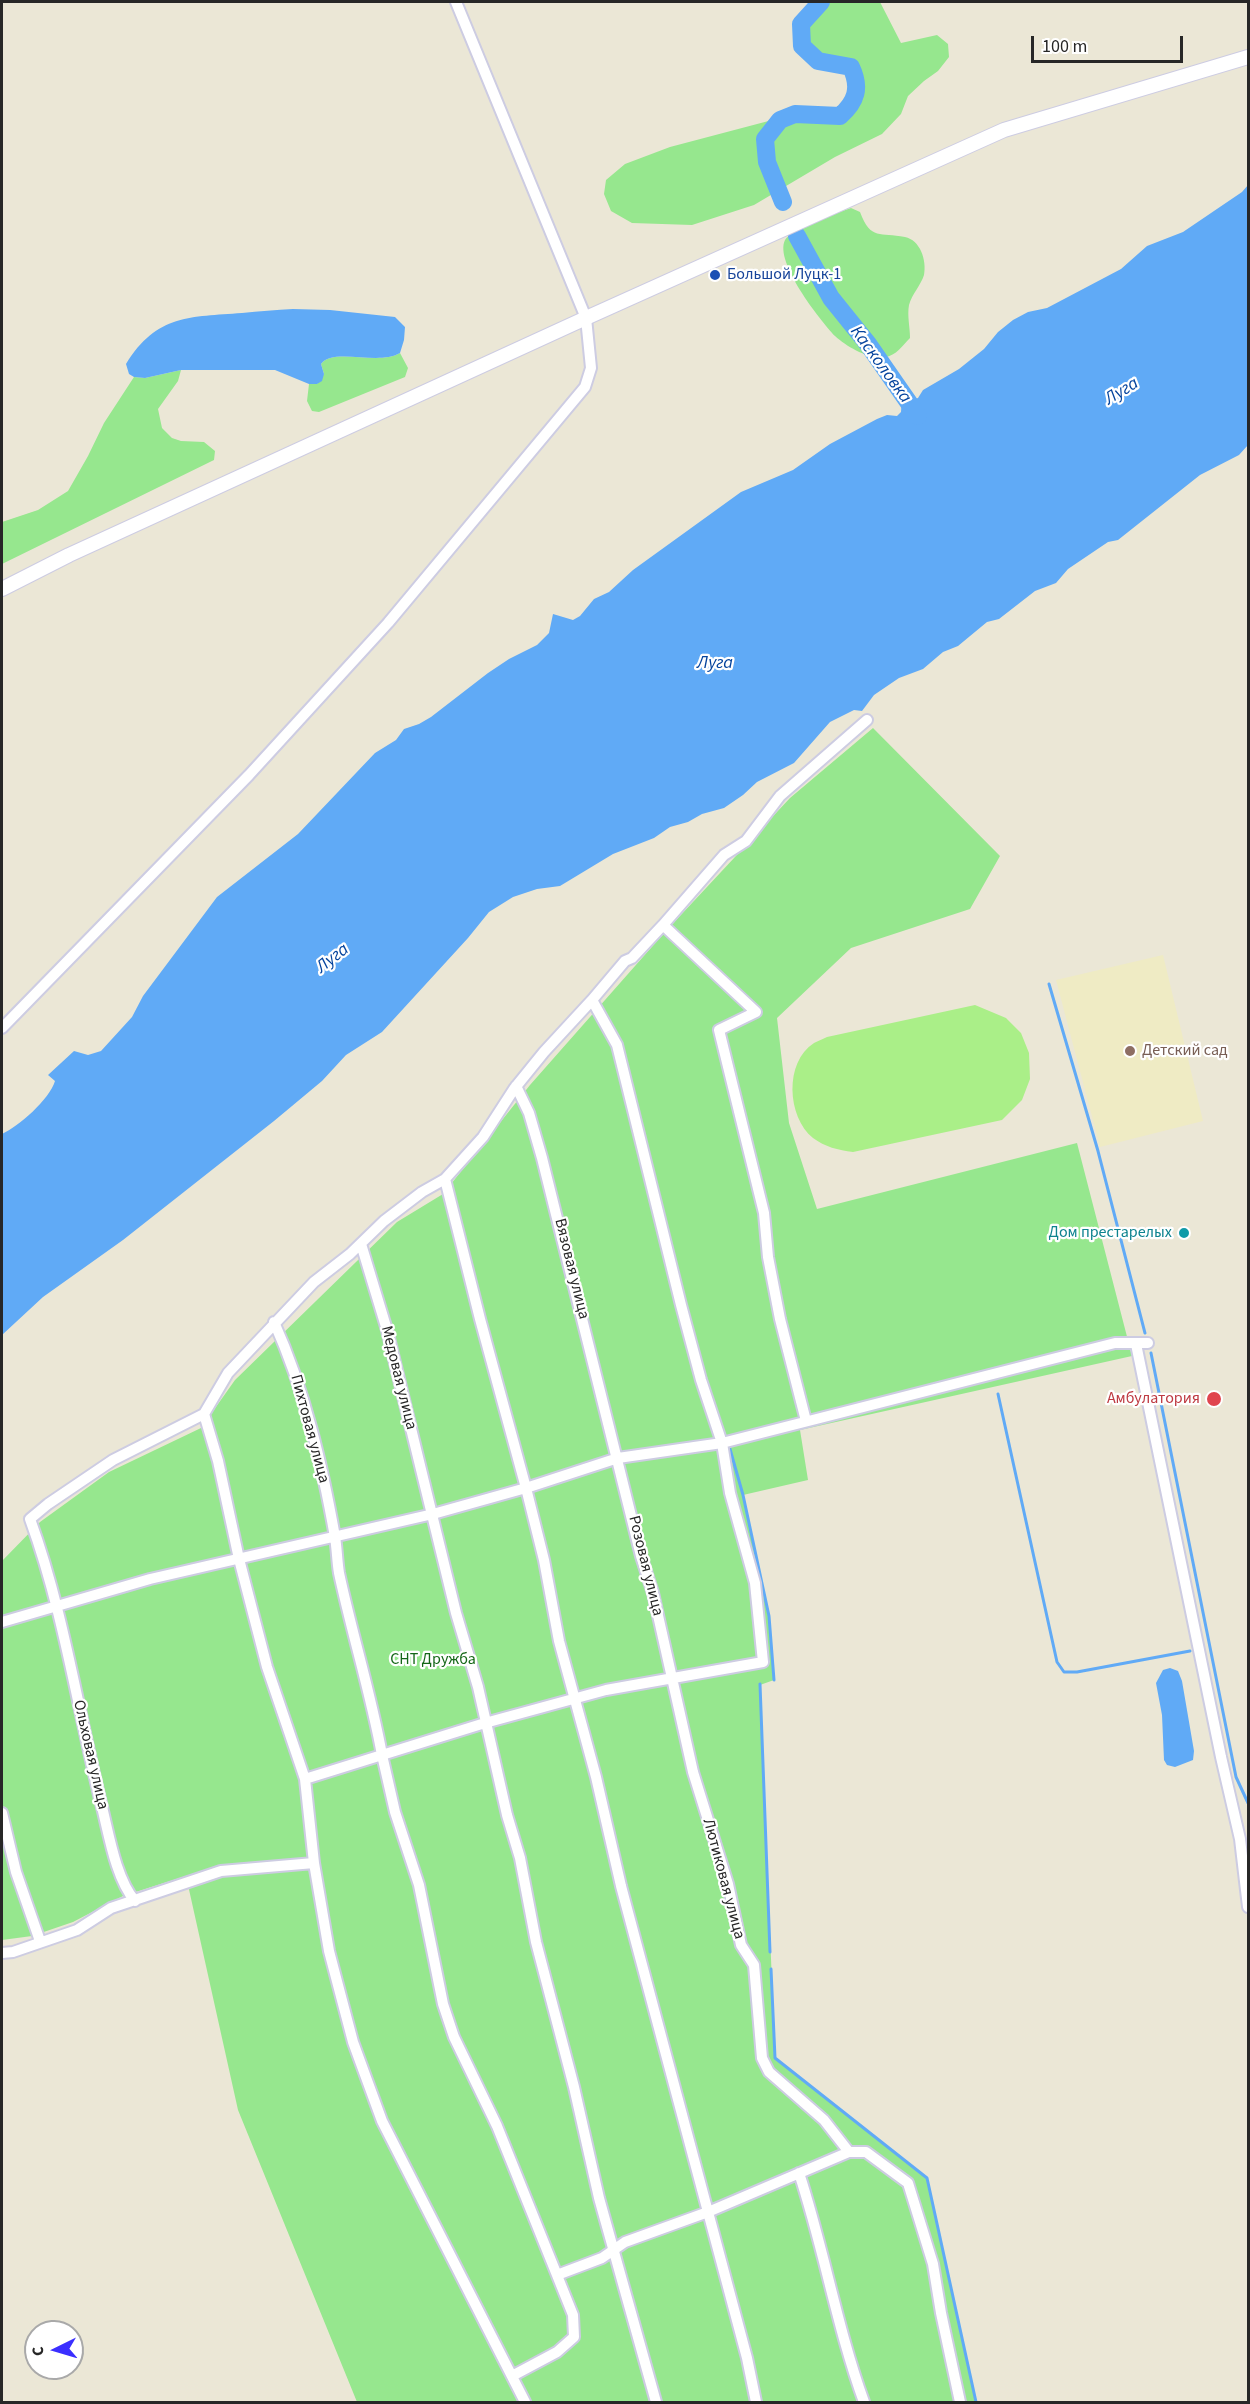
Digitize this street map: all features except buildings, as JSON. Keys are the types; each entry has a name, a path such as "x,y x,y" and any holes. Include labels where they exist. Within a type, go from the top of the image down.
{"street":[{"path":"2,1028 249,776 388,623 585,387 591,368 586,318 456,2"},
{"path":"2,589 69,555 586,318 1004,130 1248,57"},
{"path":"525,2403 382,2121 353,2042 329,1951 314,1863 305,1779 267,1667 239,1559 227,1497 204,1414 228,1373 274,1323 314,1282 361,1244 384,1221 422,1192 445,1179 483,1137 516,1086 544,1052 625,961 632,958 663,925 724,855 746,841 780,796 867,720"},
{"path":"663,925 756,1012 719,1030 764,1213 768,1257 780,1319 807,1421"},
{"path":"305,1779 574,1698 763,1662 755,1583 730,1493 722,1443 701,1380 681,1305 617,1045 592,1000"},
{"name":"Вязовая улица","path":"516,1086 529,1113 542,1158 618,1456"},
{"path":"445,1179 526,1488 574,1698 596,1777 621,1886 708,2212 756,2403"},
{"name":"Медовая улица","path":"361,1244 387,1330 456,1613 478,1687 520,1858 536,1942 562,2038 598,2199 656,2403"},
{"name":"Пихтовая улица","path":"274,1323 288,1352 310,1420 335,1538 339,1570 365,1671 398,1821 419,1885 443,2004 454,2037 493,2117 573,2315 574,2337 557,2352 512,2376"},
{"path":"2,1622 150,1579 433,1514 526,1488 618,1456 722,1443 1115,1343 1148,1343"},
{"path":"1136,1344 1240,1839 1248,1907"},
{"name":"Ольховая улица","path":"135,1900 125,1890 110,1837 55,1605 30,1520 48,1504 113,1460 204,1414"},
{"name":"Розовая улица","path":"618,1456 641,1556 653,1593 671,1678"},
{"name":"Лютиковая улица","path":"671,1678 693,1772 728,1884 741,1945 754,1965 762,2058 768,2072 825,2120 849,2152"},
{"path":"2,1813 16,1872 40,1941"},
{"path":"2,1953 13,1952 77,1930 111,1908 221,1871 314,1863"},
{"path":"557,2275 602,2258 625,2242 708,2212 849,2152 866,2152 908,2183 933,2264 960,2403"},
{"path":"800,2173 840,2324 864,2403"}],"shaded area":[{"name":"Детский сад","path":"1163,955 1203,1121 1100,1147 1056,980"}],"green space":[{"path":"821,2 880,2 901,43 937,35 948,44 949,57 938,71 908,96 901,114 882,134 835,157 754,205 692,225 632,223 611,211 604,194 606,180 625,164 670,147 795,114 840,116 850,105 855,94 856,81 851,67 818,61 802,46 801,24"},
{"path":"851,208 860,212 868,227 877,234 905,237 915,242 923,257 924,275 909,305 910,338 893,355 878,357 865,354 835,336 800,290 786,262 783,250 785,240 789,236 815,222"},
{"path":"400,353 408,368 405,377 319,412 312,411 307,401 309,384 317,384 324,374 321,364 327,359 345,356 380,358"},
{"path":"181,370 178,381 158,409 162,428 172,438 181,441 204,442 215,451 214,460 2,564 2,522 38,510 68,491 104,423 134,377 145,378"},
{"name":"СНТ Дружба","path":"873,728 1000,856 970,909 851,948 777,1018 789,1123 817,1209 1077,1143 1132,1356 800,1430 808,1480 743,1495 769,1616 774,1680 760,1685 775,2058 927,2178 976,2402 357,2402 238,2110 186,1876 123,1896 73,1922 32,1936 2,1940 2,1561 40,1522 109,1472 201,1428 235,1380 397,1222 443,1194 530,1085 665,932 790,798"},
{"path":"975,1005 1006,1018 1021,1033 1029,1053 1030,1079 1022,1100 1002,1120 853,1152 822,1144 804,1129 794,1104 792,1090 798,1063 804,1052 814,1043 827,1037"}],"water":[{"name":"Луга","path":"1248,185 1248,445 1239,455 1200,475 1118,540 1108,542 1068,569 1056,583 1035,591 999,619 987,622 958,646 943,652 923,669 899,678 874,695 862,711 854,710 830,722 794,763 757,782 724,808 670,827 654,838 613,854 560,886 537,889 513,897 489,912 382,1032 346,1055 322,1081 274,1121 123,1240 43,1297 2,1335 2,1134 25,1119 47,1096 55,1081 48,1075 74,1051 88,1055 101,1051 132,1017 143,996 217,897 298,834 375,753 396,740 404,729 431,717 488,673 537,645 549,633 553,614 573,620 580,616 594,599 609,592 633,570 741,492 793,470 830,444 877,419 887,415 897,416 901,412 902,397 912,400 918,398 923,390 959,369 984,349 998,332 1013,320 1028,312 1047,308 1121,269 1147,246 1183,232 1242,192"},
{"path":"293,309 330,310 395,317 405,327 400,353 380,358 345,356 327,359 321,364 324,374 322,381 317,384 309,384 275,370 181,370 145,378 129,374 126,364 138,348 150,336 176,321 206,316"},
{"path":"1170,1668 1178,1671 1182,1681 1194,1751 1193,1760 1175,1767 1167,1765 1164,1760 1162,1715 1156,1683 1163,1670"}],"waterway":[{"name":"Касколовка","path":"783,202 767,162 765,139 780,120 795,114 840,116 850,105 855,94 856,82 851,67 818,61 802,46 801,24 821,2"},
{"name":"Касколовка","path":"797,236 831,298 868,344 918,416"},
{"path":"1049,984 1098,1151 1145,1333"},
{"path":"1151,1353 1236,1777 1248,1803"},
{"path":"998,1394 1057,1662 1064,1672 1077,1672 1190,1651"},
{"path":"730,1449 743,1495 769,1616 774,1680"},
{"path":"760,1684 770,1952"},
{"path":"771,1969 775,2058 927,2178 976,2402"}],"place":[{"name":"Большой Луцк-1","path":"715,275"},
{"name":"Детский сад","path":"1130,1051"},
{"name":"Дом престарелых","path":"1184,1233"},
{"name":"Амбулатория","path":"1214,1399"}]}
